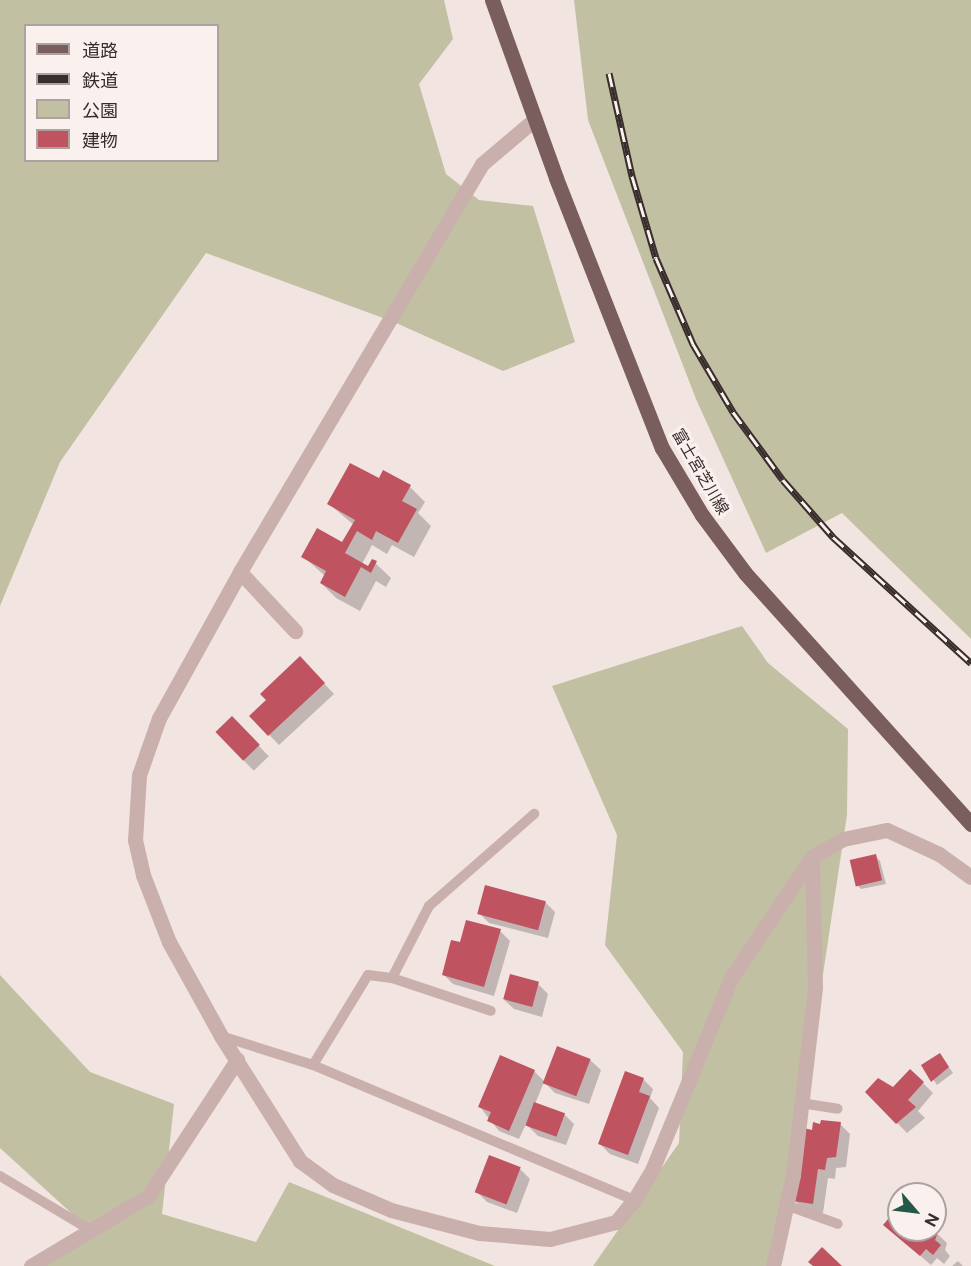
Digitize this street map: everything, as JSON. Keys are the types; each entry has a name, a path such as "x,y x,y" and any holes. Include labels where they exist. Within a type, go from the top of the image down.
{"main road":[{"name":"富士宮芝川線","path":"492,0 535,119 662,448 702,514 745,573 783,618 971,824"}],"street":[{"path":"535,119 482,164 240,572 159,718 139,775 135,840 143,875 169,942 220,1036 300,1161 333,1185 391,1210 479,1233 550,1239 616,1222 634,1200 652,1170 731,978 812,857 843,839 887,830 939,854 971,877"},
{"path":"240,572 295,631"},
{"path":"774,1266 793,1175 815,987 812,857"},
{"path":"32,1266 148,1196 237,1060"}],"lane":[{"path":"392,978 429,906 534,814"},
{"path":"313,1065 368,975 392,978 491,1011"},
{"path":"220,1036 313,1065 634,1200"},
{"path":"801,1103 838,1109"},
{"path":"0,1176 92,1231"},
{"path":"786,1205 838,1224"}],"green space":[{"path":"0,0 444,0 453,39 419,84 446,174 479,200 533,206 575,342 503,371 394,322 206,253 60,462 0,606"},
{"path":"574,0 971,0 971,639 842,513 766,553 696,399 588,120"},
{"path":"742,626 768,663 848,729 847,815 779,1266 593,1266 679,1143 683,1052 605,945 617,835 552,686"},
{"path":"0,975 90,1072 174,1104 162,1214 256,1242 289,1182 495,1266 31,1266 91,1231 0,1148"}],"building":[{"path":"350,463 379,478 383,470 411,485 402,501 417,509 398,543 376,531 372,540 357,531 345,553 368,566 372,559 377,561 371,573 361,567 345,597 320,583 326,571 301,557 317,528 342,542 355,520 327,504"},
{"path":"300,656 325,683 268,736 249,716 266,700 260,694"},
{"path":"232,716 260,745 243,761 215,732"},
{"path":"876,854 882,880 856,886 850,860"},
{"path":"485,885 546,901 538,930 477,914"},
{"path":"466,920 501,929 484,987 442,975 451,940 460,942"},
{"path":"510,974 539,982 532,1007 503,999"},
{"path":"557,1046 591,1059 576,1096 543,1083"},
{"path":"940,1053 949,1067 931,1082 921,1065"},
{"path":"500,1055 535,1070 509,1131 487,1121 491,1112 478,1107"},
{"path":"910,1069 924,1082 908,1100 916,1107 896,1124 865,1092 878,1078 893,1087"},
{"path":"625,1071 644,1078 639,1092 650,1096 628,1155 598,1144"},
{"path":"534,1102 565,1113 556,1137 525,1125"},
{"path":"821,1120 841,1122 836,1157 827,1158 825,1170 818,1169 813,1204 793,1201 804,1128 812,1130 813,1122 820,1124"},
{"path":"489,1155 521,1167 506,1205 475,1192"},
{"path":"903,1242 937,1242 941,1245 933,1255 926,1249 920,1256"},
{"path":"822,1247 842,1266 813,1266 808,1262"}],"railway":[{"path":"609,73 632,176 656,258 693,344 733,412 783,480 833,537 971,663"}]}
